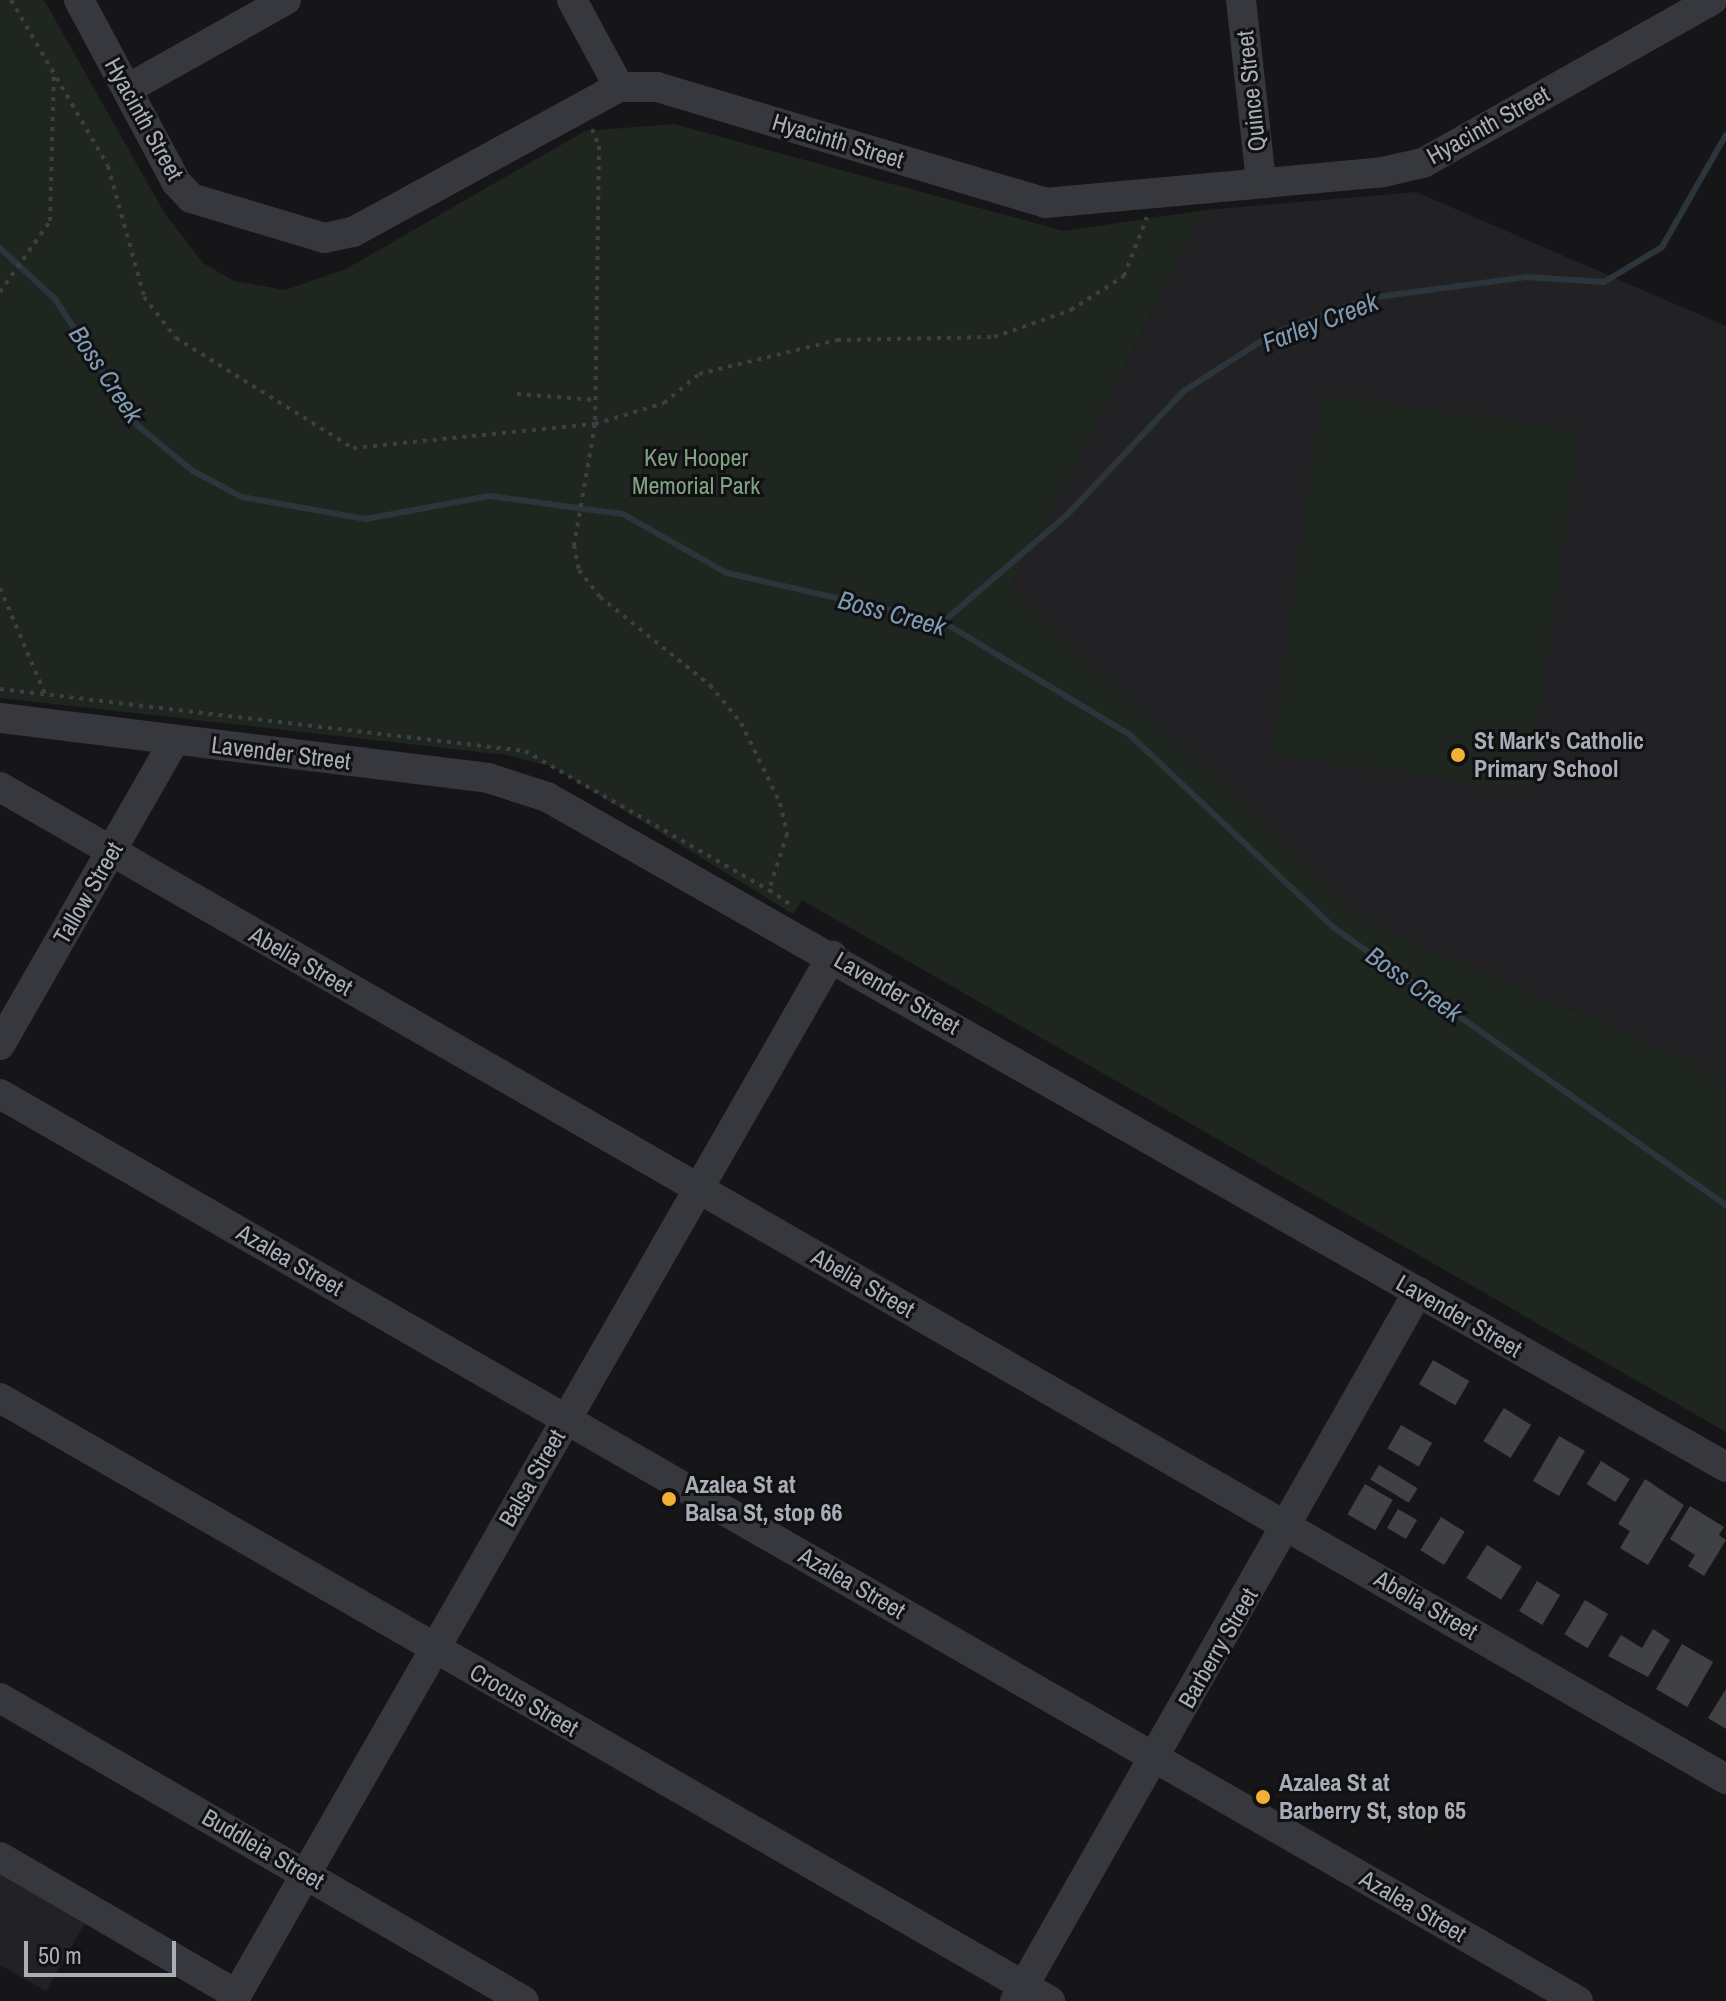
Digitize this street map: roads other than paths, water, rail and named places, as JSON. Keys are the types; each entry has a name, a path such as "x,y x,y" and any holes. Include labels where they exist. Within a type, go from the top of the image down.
{"street":[{"name":"Hyacinth Street","path":"79,0 129,88 176,182 191,198 324,238 353,232 581,104 619,87 657,87 1045,203 1423,163 1712,0"},
{"path":"129,88 286,0"},
{"path":"572,0 619,87"},
{"name":"Quince Street","path":"1241,0 1261,181"},
{"name":"Lavender Street","path":"0,718 488,778 547,797 832,956 1726,1467"},
{"name":"Tallow Street","path":"0,1045 175,740"},
{"name":"Abelia Street","path":"0,787 699,1190 1289,1525 1726,1779"},
{"name":"Balsa Street","path":"235,1998 832,956"},
{"name":"Azalea Street","path":"0,1094 1578,2001"},
{"name":"Barberry Street","path":"1030,1996 1155,1758 1418,1292"},
{"name":"Crocus Street","path":"0,1398 1030,1996"},
{"name":"Buddleia Street","path":"0,1698 524,2001"},
{"path":"0,1857 235,1998"}],"waterway":[{"name":"Farley Creek","path":"943,622 1067,515 1184,391 1272,334 1369,298 1526,277 1604,282 1662,247 1726,135"},
{"name":"Boss Creek","path":"0,248 55,299 137,425 193,471 242,497 366,519 489,496 623,514 727,573 943,622 1129,734 1333,927 1726,1205"}],"place":[{"name":"St Mark's Catholic Primary School","path":"1458,755"},
{"name":"Azalea St at Balsa St, stop 66","path":"669,1499"},
{"name":"Azalea St at Barberry St, stop 65","path":"1263,1797"}],"park label":[{"name":"Kev Hooper Memorial Park","path":"696,472"}]}
